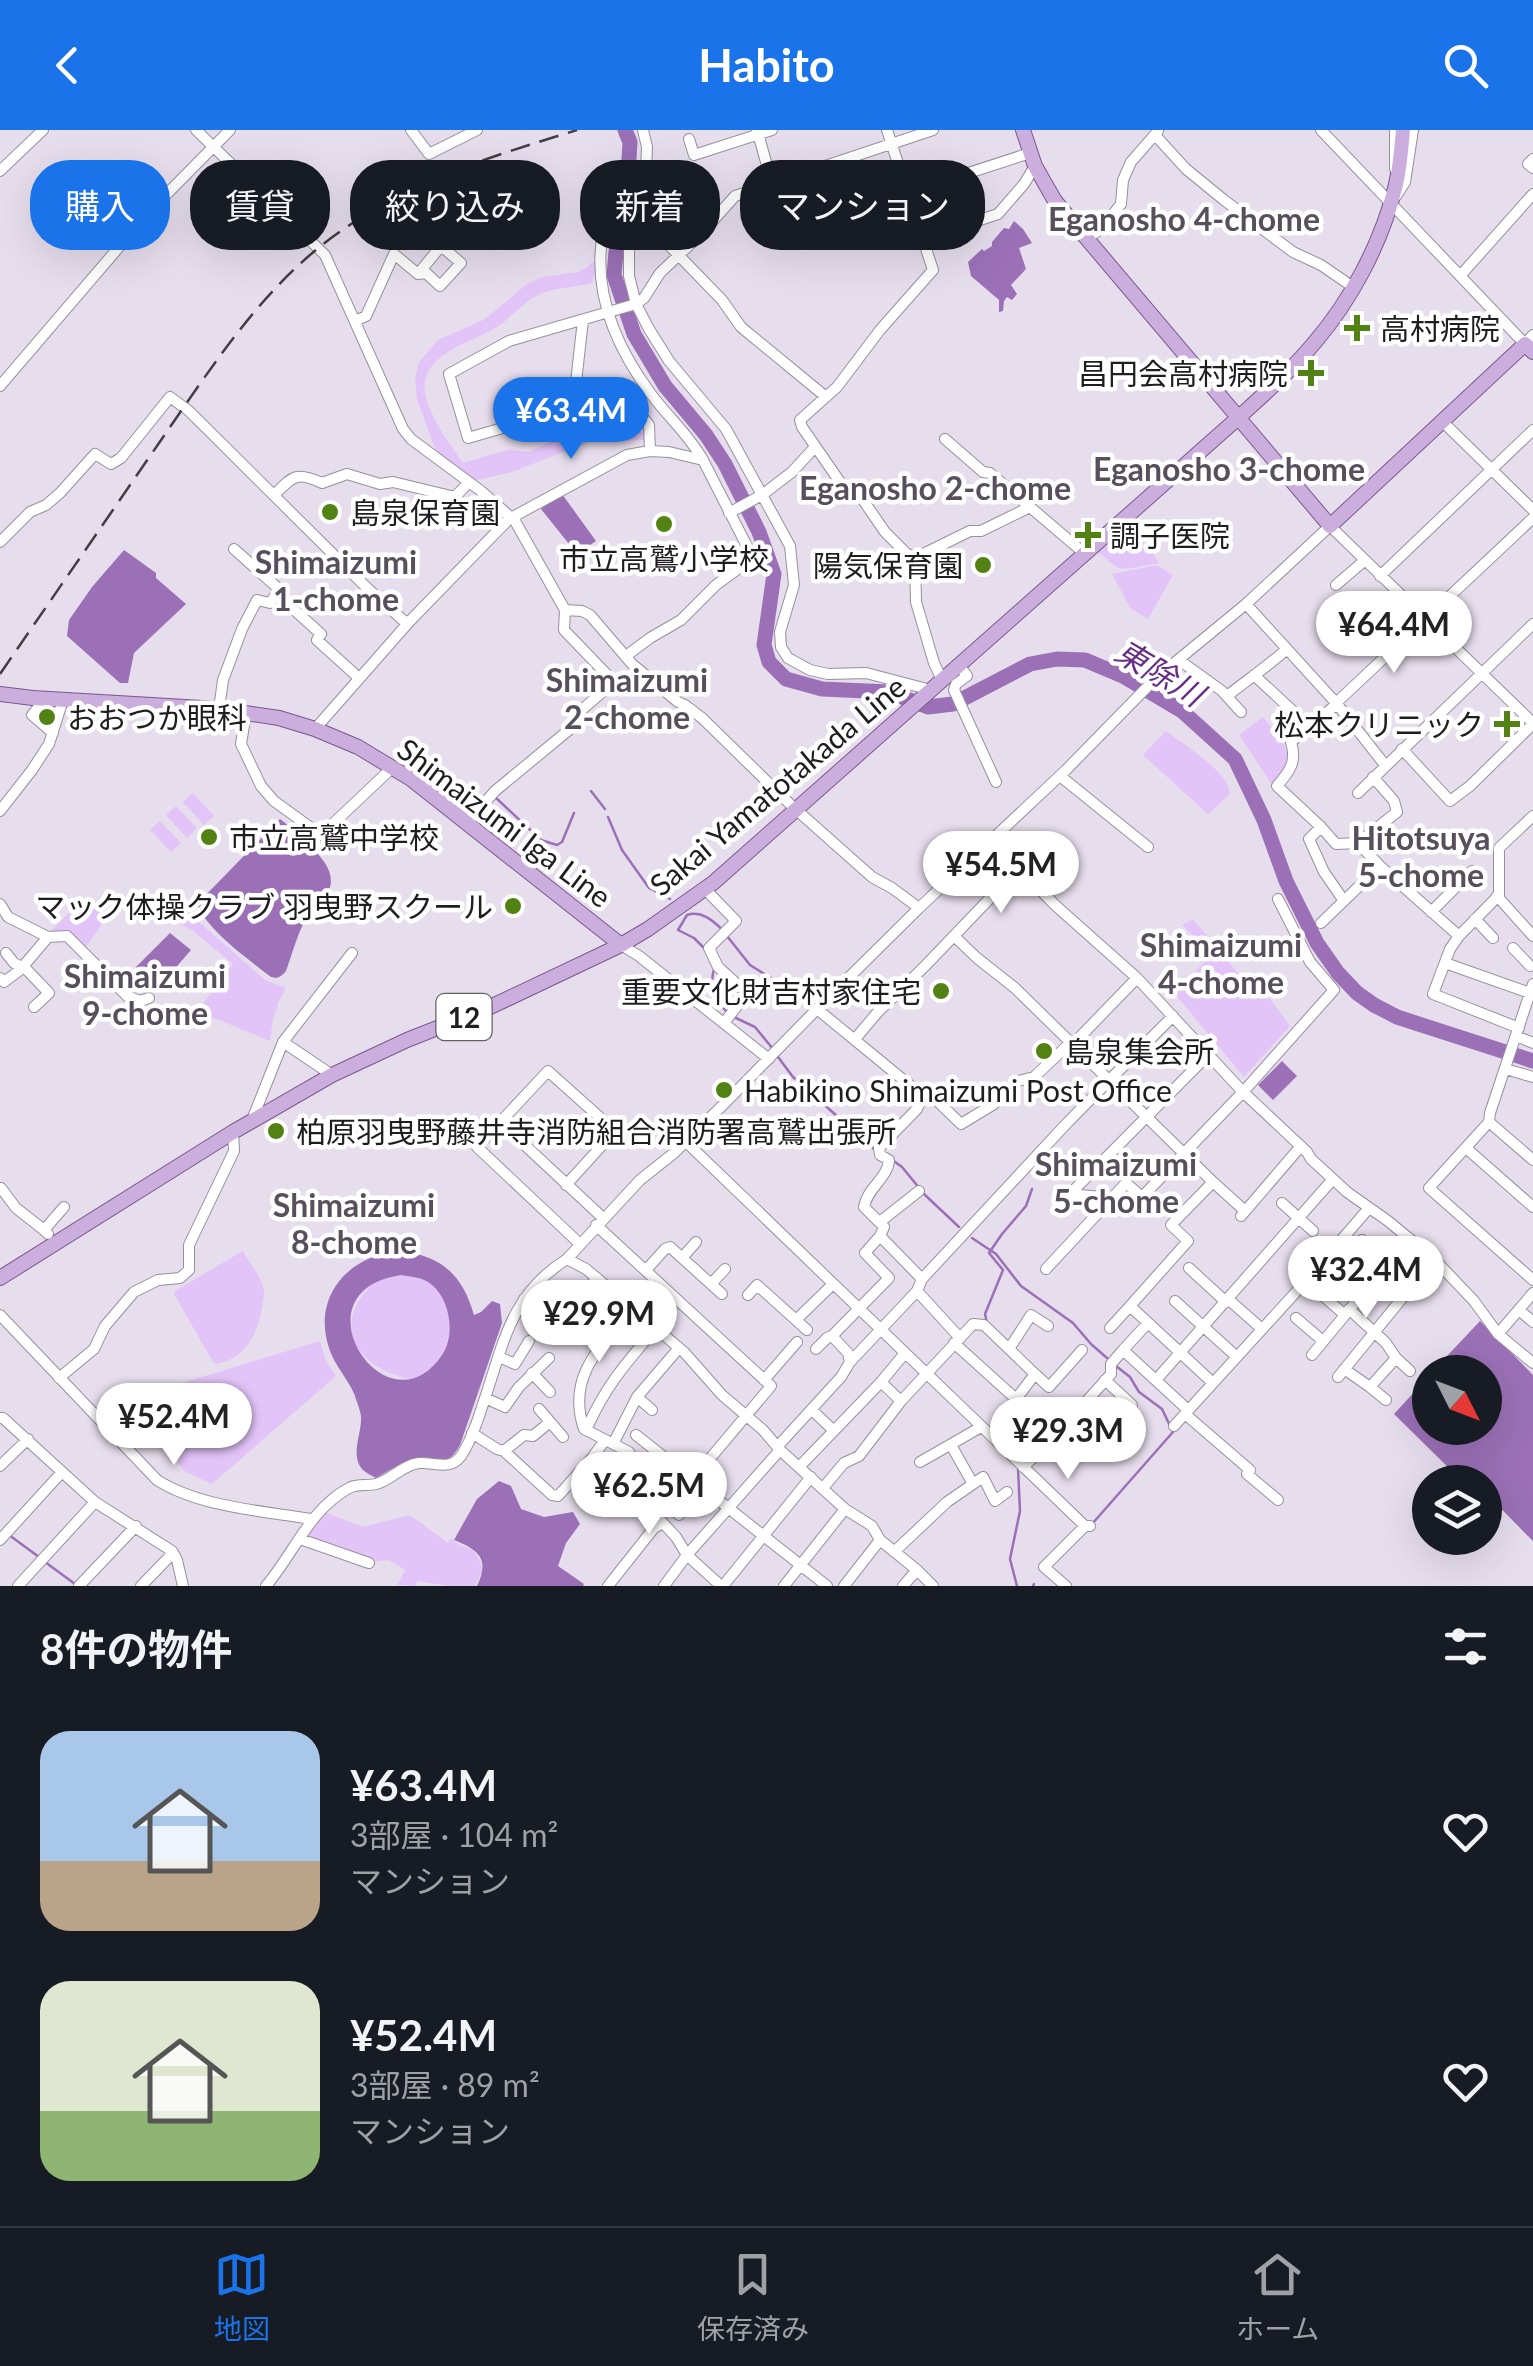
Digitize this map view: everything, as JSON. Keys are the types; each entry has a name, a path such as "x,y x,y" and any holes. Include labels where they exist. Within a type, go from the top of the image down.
{"main road":[{"path":"1023,130 1055,201 1330,526 1530,343"},
{"name":"Sakai Yamatotakada Line","path":"0,1278 48,1237 332,1075 621,945 706,889 938,688 959,664 1238,418 1316,342 1368,260 1396,187 1403,130"},
{"name":"Shimaizumi Iga Line","path":"0,694 246,712 279,718 358,747 468,822 621,945"}],"street":[{"path":"0,172 43,130"},
{"path":"196,130 325,255 403,429 411,440 515,521 565,610 564,630 614,682"},
{"path":"0,386 148,212 230,130"},
{"path":"411,130 429,154 477,130"},
{"path":"644,130 646,160"},
{"path":"689,140 694,155 772,130"},
{"path":"887,130 896,160"},
{"path":"842,160 933,130"},
{"path":"1320,130 1530,343"},
{"path":"1395,130 1396,187"},
{"path":"1391,203 1405,182 1413,130"},
{"path":"757,132 765,160"},
{"path":"1087,239 1122,204 1122,180 1131,162 1157,132 1186,169 1206,186 1293,252 1353,287"},
{"path":"1533,158 1528,164 1533,168"},
{"path":"985,172 1033,159"},
{"path":"985,218 998,214 1024,184 1033,159"},
{"path":"1460,276 1533,194"},
{"path":"650,451 649,426 637,410 564,409 541,417 524,430 512,432 506,427 468,438 449,374 509,341 609,315 636,304 678,254 740,195"},
{"path":"418,274 437,250"},
{"path":"355,321 366,316 394,254 440,286 460,263 445,250"},
{"path":"468,822 494,791 581,720 578,714 614,682 650,638 682,620 716,585 753,558 693,443 643,383 609,315 599,272 601,250"},
{"path":"629,250 628,276 636,304 669,361 726,428 790,546 794,584 780,632 780,647 788,658 810,670 828,674 866,673 938,688"},
{"path":"674,250 722,300 741,328 826,397"},
{"path":"915,558 885,532 863,500 840,482 800,420 836,387 933,270 926,250"},
{"path":"573,409 583,320"},
{"path":"0,542 30,512 60,493 96,454 111,464 116,462 170,397 190,411 366,587 409,622"},
{"path":"1442,421 1533,510"},
{"path":"1380,576 1533,430"},
{"path":"945,439 1084,553"},
{"path":"731,512 762,495 816,447"},
{"path":"315,730 409,622 510,519 627,456 669,452 703,460"},
{"path":"274,496 298,476 322,483 347,474 455,498 468,483"},
{"path":"915,558 1028,508"},
{"path":"1373,777 1394,800 1397,812 1358,843 1336,844 1277,786 1295,755 1292,742 1533,518"},
{"path":"266,1586 311,1519 327,1504 356,1485 378,1484 408,1466 422,1462 446,1466 460,1458 509,1325 530,1288 568,1259 640,1180 685,1142 816,1008 1060,776 1156,678 1246,604 1330,526 1533,724 1450,801 1402,749"},
{"path":"219,709 223,680 242,629 257,600 270,603 280,590 234,549"},
{"path":"915,558 916,602 938,688 966,718 996,782"},
{"path":"1336,584 1364,561"},
{"path":"276,596 321,634 316,640 359,678"},
{"path":"1246,604 1385,765"},
{"path":"565,610 590,615 629,660 702,718 796,810 872,877 919,908"},
{"path":"1358,793 1533,624"},
{"path":"1227,696 1287,649"},
{"path":"1178,660 1242,712"},
{"path":"1254,675 1310,727"},
{"path":"41,698 32,715 53,733"},
{"path":"0,811 4,795 32,770 50,744 63,700"},
{"path":"246,712 241,744 260,786 321,835 392,767"},
{"path":"1060,776 1148,847"},
{"path":"1530,823 1498,848 1498,896 1533,936"},
{"path":"1321,827 1310,840 1324,872 1344,901"},
{"path":"992,841 1137,978 1332,1180 1434,1259 1474,1301 1498,1334 1533,1362"},
{"path":"1358,843 1458,936"},
{"path":"1320,924 1380,866"},
{"path":"855,1040 877,1012 1018,869"},
{"path":"1431,912 1472,871"},
{"path":"706,889 736,922 709,948 718,967 747,993 724,1023"},
{"path":"1498,896 1458,936 1433,994 1533,1044"},
{"path":"1046,1270 1126,1183 1142,1197 1334,990 1310,962 1278,900"},
{"path":"0,904 8,918 48,938 67,936 127,996 140,1002 149,998"},
{"path":"1475,919 1493,938"},
{"path":"954,936 1110,1080 1243,1213 1301,1146"},
{"path":"1,981 23,966 48,938"},
{"path":"621,945 770,1059"},
{"path":"1513,948 1532,966"},
{"path":"6,953 49,993"},
{"path":"252,1122 283,1042 352,953"},
{"path":"1511,962 1532,966"},
{"path":"1445,963 1531,995 1489,1122 1430,1188 1533,1280"},
{"path":"816,1008 923,1096 932,1096 961,1124 994,1104 1018,1081 1034,1077 1137,978"},
{"path":"34,1006 59,984"},
{"path":"664,1586 850,1362 917,1291 922,1279 1173,1016"},
{"path":"283,1042 332,1075"},
{"path":"1112,1198 1070,1194 1208,1055"},
{"path":"1506,1069 1533,1077"},
{"path":"566,1185 615,1131 548,1071 477,1147 580,1244"},
{"path":"816,1349 889,1278 865,1253 884,1227 864,1207 866,1196 889,1168 889,1160 880,1155 878,1148 918,1108 923,1096"},
{"path":"500,1122 646,1270 771,1386 692,1480"},
{"path":"1489,1122 1533,1160"},
{"path":"59,1378 94,1349 104,1326 134,1292 158,1280 180,1278 189,1270 189,1246 234,1151 233,1132"},
{"path":"685,1142 1088,1526 1044,1566 1066,1586"},
{"path":"1466,1148 1533,1207"},
{"path":"1156,1380 1332,1180"},
{"path":"1188,1241 1172,1225 1213,1182"},
{"path":"1,1188 16,1208 48,1237 64,1208"},
{"path":"880,1222 919,1191"},
{"path":"1282,1203 1313,1231"},
{"path":"1174,1426 1369,1208"},
{"path":"1110,1328 1200,1228"},
{"path":"880,1236 922,1279"},
{"path":"1312,1355 1409,1238"},
{"path":"1362,1240 1389,1264"},
{"path":"682,1258 696,1242"},
{"path":"646,1270 670,1246 722,1294"},
{"path":"568,1259 597,1278 679,1348 778,1448 845,1509 872,1526 880,1540 933,1586"},
{"path":"1386,1400 1341,1373 1434,1259"},
{"path":"711,1284 725,1268"},
{"path":"1189,1268 1262,1329"},
{"path":"1341,1268 1366,1290"},
{"path":"524,1299 555,1324 597,1278"},
{"path":"1306,1281 1374,1332 1410,1371"},
{"path":"796,1320 833,1284"},
{"path":"748,1296 757,1285 807,1330"},
{"path":"917,1291 957,1341 1016,1399 1035,1374"},
{"path":"1498,1334 1533,1294"},
{"path":"1174,1300 1237,1357"},
{"path":"1130,1306 1213,1383"},
{"path":"633,1309 586,1367 578,1397 580,1418 586,1430 629,1452 644,1482 649,1508 687,1555 722,1586 810,1477"},
{"path":"1519,1310 1533,1322"},
{"path":"0,1315 142,1466 172,1490 200,1499 311,1519"},
{"path":"1009,1349 1031,1316 1048,1326"},
{"path":"1296,1318 1324,1341"},
{"path":"1023,1467 1111,1374 1111,1364 1148,1323"},
{"path":"823,1488 844,1463 858,1456 901,1401 973,1324 984,1325 1049,1387 1082,1350"},
{"path":"586,1430 607,1388 656,1328"},
{"path":"832,1336 848,1353 850,1362"},
{"path":"498,1357 515,1364 529,1340"},
{"path":"764,1380 797,1342"},
{"path":"472,1433 504,1450 552,1495 558,1496 609,1442 637,1397 679,1348"},
{"path":"1124,1350 1250,1470 1247,1474 1278,1500"},
{"path":"798,1466 882,1382 905,1353"},
{"path":"485,1398 505,1406 518,1387 549,1358"},
{"path":"1370,1388 1396,1358"},
{"path":"532,1374 550,1392"},
{"path":"1084,1404 1112,1426 1132,1405 1105,1380"},
{"path":"882,1382 901,1401"},
{"path":"637,1397 652,1410"},
{"path":"540,1410 562,1437"},
{"path":"812,1410 834,1431"},
{"path":"0,1418 95,1502 173,1553 184,1586"},
{"path":"504,1450 524,1435 533,1436 550,1422"},
{"path":"920,1462 980,1426"},
{"path":"636,1435 827,1586"},
{"path":"0,1466 28,1439"},
{"path":"951,1445 973,1484"},
{"path":"0,1540 62,1472"},
{"path":"895,1550 947,1502 983,1477 995,1502 1007,1492"},
{"path":"644,1482 679,1515"},
{"path":"18,1586 95,1502"},
{"path":"601,1584 654,1528 665,1525 687,1505"},
{"path":"784,1586 845,1509"},
{"path":"80,1585 136,1526"},
{"path":"300,1539 369,1564"},
{"path":"844,1586 880,1540"},
{"path":"141,1586 173,1553"},
{"path":"904,1586 916,1570"}],"shaded area":[{"path":"1014,221 1032,243 1019,248 1026,269 1011,285 1017,294 1012,300 1007,297 1003,311 999,312 999,300 971,276 968,262 992,246 1004,228 1009,229"},
{"path":"599,257 592,283 540,294 497,327 445,354 425,381 427,401 463,463 507,450 529,452 573,431 646,431 646,440 589,442 512,472 474,481 435,449 417,399 415,379 419,362 438,340 485,319 527,284 543,277 578,272"},
{"path":"562,494 596,541 577,554 541,509"},
{"path":"1131,521 1159,564 1121,568 1096,552"},
{"path":"124,550 156,573 156,578 186,604 134,653 128,683 120,683 67,636 69,620"},
{"path":"1152,566 1173,575 1148,619 1130,608 1112,574"},
{"path":"1263,717 1283,743 1288,757 1273,786 1239,735"},
{"path":"1166,731 1204,759 1228,785 1230,794 1208,814 1143,755"},
{"path":"193,793 214,816 204,825 183,802"},
{"path":"176,806 197,828 187,838 166,815"},
{"path":"280,819 293,829 288,835 310,856 315,851 319,855 331,882 327,894 306,918 286,971 276,978 219,934 197,904"},
{"path":"160,821 181,843 171,852 150,830"},
{"path":"87,900 108,916 85,948 49,933 75,907"},
{"path":"192,908 200,923 265,980 286,988 277,1004 270,1041 197,1011 233,964 178,923"},
{"path":"1193,919 1252,990 1263,989 1290,1026 1244,1077 1174,993 1212,954 1182,925"},
{"path":"170,933 191,950 159,987 136,967"},
{"path":"1282,1061 1297,1076 1273,1100 1258,1085"},
{"path":"243,1251 264,1288 261,1312 255,1333 243,1350 214,1364 174,1294"},
{"path":"398,1251 437,1262 456,1277 474,1315 492,1301 500,1304 502,1323 455,1453 445,1459 410,1459 376,1478 359,1463 360,1411 329,1348 325,1329 330,1296 338,1282 364,1261","holes":["401,1275 424,1280 438,1291 447,1308 450,1328 442,1355 420,1376 397,1379 376,1370 360,1352 351,1329 353,1306 369,1286"]},
{"path":"413,1273 437,1284 456,1330 447,1358 416,1380 389,1373 366,1358 353,1336 352,1323 357,1304 378,1276"},
{"path":"1480,1321 1533,1375 1533,1541 1502,1510 1502,1465 1446,1465 1425,1445 1502,1445 1502,1355 1448,1355"},
{"path":"320,1341 336,1376 212,1484 184,1471 145,1410 159,1390"},
{"path":"1412,1394 1412,1432 1394,1414"},
{"path":"499,1481 511,1486 521,1509 544,1517 573,1512 580,1524 566,1543 558,1566 583,1586 477,1586 482,1569 480,1557 454,1540 477,1499"},
{"path":"324,1512 363,1527 410,1515 448,1543 451,1538 473,1551 483,1570 475,1586 417,1581 416,1586 397,1585 405,1570 389,1560 370,1562 306,1539"}],"waterway":[{"name":"東除川","path":"625,130 630,142 628,177 619,217 614,275 634,334 665,386 725,464 759,532 774,574 764,645 769,662 786,679 822,689 889,692 928,707 953,704 1030,664 1057,659 1085,660 1123,676 1182,711 1235,759 1264,820 1286,881 1317,943 1357,993 1397,1017 1533,1061"},
{"path":"591,791 605,809"},
{"path":"495,797 541,840 557,845 562,842 574,813"},
{"path":"608,817 622,850 649,888 670,899"},
{"path":"704,948 678,930 687,915 702,915 723,930"},
{"path":"727,936 750,965 814,1005"},
{"path":"714,969 714,992 726,1011"},
{"path":"734,1017 755,1027 773,1049"},
{"path":"778,1057 793,1077 874,1149"},
{"path":"891,1159 959,1227"},
{"path":"987,1323 985,1314 1003,1270 989,1253 1026,1206 1032,1189"},
{"path":"972,1238 996,1254 1021,1286 1073,1323 1107,1358"},
{"path":"1092,1524 1173,1432 1162,1409 1139,1392 1130,1377 1116,1366"},
{"path":"1014,1405 1003,1417 1014,1451"},
{"path":"1017,1586 1010,1559 1020,1511 1018,1469"},
{"path":"9,1535 39,1557"},
{"path":"45,1562 75,1584"}],"railway":[{"path":"0,674 220,356 264,301 313,252 369,213 426,183 577,130"}],"place":[{"name":"高村病院","path":"1357,328"},
{"name":"昌円会高村病院","path":"1311,373"},
{"name":"島泉保育園","path":"330,512"},
{"name":"市立高鷲小学校","path":"664,524"},
{"name":"調子医院","path":"1088,535"},
{"name":"陽気保育園","path":"983,565"},
{"name":"おおつか眼科","path":"47,717"},
{"name":"松本クリニック","path":"1507,724"},
{"name":"市立高鷲中学校","path":"209,837"},
{"name":"マック体操クラブ 羽曳野スクール","path":"513,906"},
{"name":"重要文化財吉村家住宅","path":"941,991"},
{"name":"島泉集会所","path":"1044,1051"},
{"name":"Habikino Shimaizumi Post Office","path":"724,1090"},
{"name":"柏原羽曳野藤井寺消防組合消防署高鷲出張所","path":"276,1131"}],"district":[{"name":"Eganosho 4-chome","path":"1184,218"},
{"name":"Eganosho 3-chome","path":"1229,468"},
{"name":"Eganosho 2-chome","path":"935,487"},
{"name":"Shimaizumi 1-chome","path":"336,580"},
{"name":"Shimaizumi 2-chome","path":"627,698"},
{"name":"Hitotsuya 5-chome","path":"1421,856"},
{"name":"Shimaizumi 4-chome","path":"1221,962"},
{"name":"Shimaizumi 9-chome","path":"145,994"},
{"name":"Shimaizumi 5-chome","path":"1116,1182"},
{"name":"Shimaizumi 8-chome","path":"354,1222"}]}
